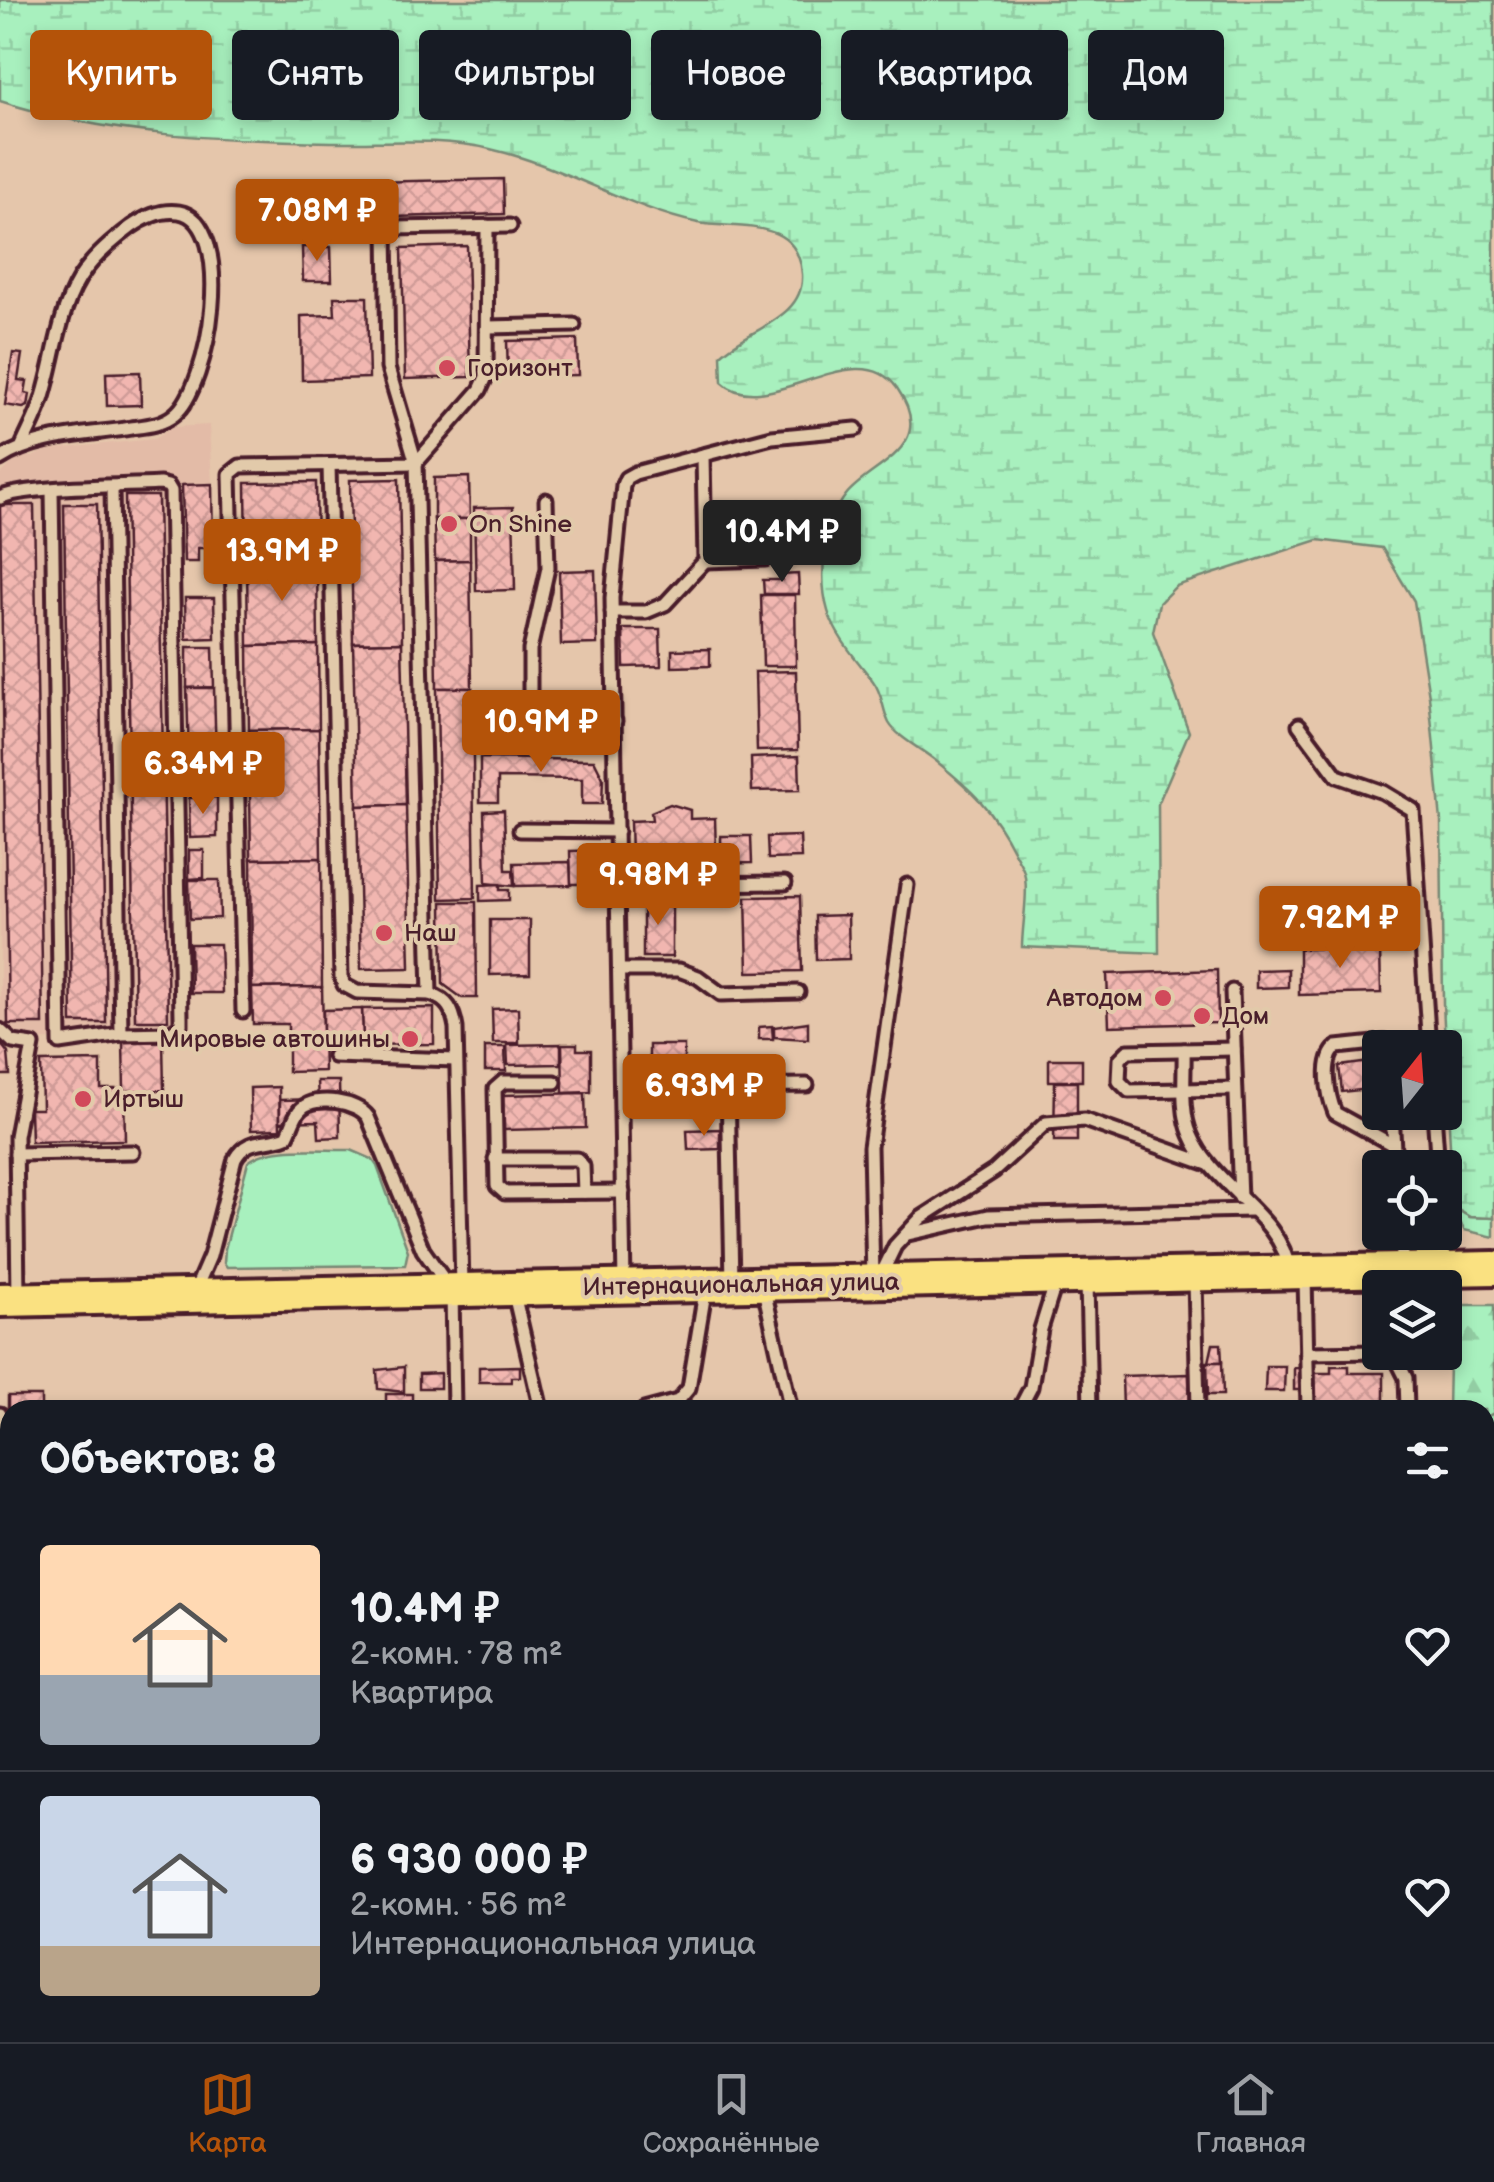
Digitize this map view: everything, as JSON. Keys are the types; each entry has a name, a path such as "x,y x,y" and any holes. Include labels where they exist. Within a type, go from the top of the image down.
{"main road":[{"name":"Интернациональная улица","path":"1462,1271 1490,1269"},
{"name":"Интернациональная улица","path":"9,1300 1362,1274"}],"lane":[{"path":"0,459 22,446 164,422 187,402 206,350 212,285 210,248 201,223 176,211 159,212 140,220 113,240 86,268 66,309 44,396 22,446"},
{"path":"242,1011 228,480 234,468 240,466 416,464 480,390 488,364 487,226"},
{"path":"276,230 510,226"},
{"path":"386,228 390,380 416,464 430,994"},
{"path":"488,327 574,325"},
{"path":"624,1288 612,612 623,485 635,472 772,436 856,429"},
{"path":"612,612 656,609 705,561 703,455"},
{"path":"328,465 341,976 344,985 357,992 430,994 443,999 454,1016 454,1400"},
{"path":"0,496 160,484 171,491 181,1017 180,1025 170,1033 60,1042 13,1042 0,1030"},
{"path":"112,486 121,1034"},
{"path":"52,490 60,1042"},
{"path":"546,500 548,568 530,650 530,710 544,720 615,722"},
{"path":"705,561 765,559"},
{"path":"1299,725 1337,776 1384,792 1413,810 1428,1030"},
{"path":"520,830 617,831"},
{"path":"618,886 785,883"},
{"path":"875,1282 870,1147 907,885"},
{"path":"619,970 679,970 698,976 720,994 798,992"},
{"path":"1232,991 1240,1198"},
{"path":"9,1300 19,1110 32,1044"},
{"path":"1362,1044 1337,1047 1328,1058 1335,1113 1362,1128"},
{"path":"1234,1049 1128,1051 1120,1058 1119,1081 1130,1092 1236,1089"},
{"path":"1184,1050 1186,1122 1208,1164 1282,1244 1297,1273 1307,1353 1308,1400"},
{"path":"334,1056 456,1060"},
{"path":"555,1082 498,1084 494,1095 496,1186 505,1193 623,1192"},
{"path":"661,1087 807,1084"},
{"path":"728,1086 734,1286 786,1400"},
{"path":"192,1296 210,1256 235,1158 241,1148 250,1142 287,1136 306,1104 347,1102 368,1116 422,1250 457,1291"},
{"path":"875,1282 904,1235 921,1218 994,1171 1046,1123 1084,1120 1208,1164"},
{"path":"1366,1130 1393,1145"},
{"path":"1393,1130 1393,1150"},
{"path":"16,1154 133,1152"},
{"path":"495,1159 578,1159 583,1166 584,1192"},
{"path":"904,1235 988,1216 1252,1210"},
{"path":"1194,1275 1198,1400"},
{"path":"1024,1400 1031,1387 1041,1329 1072,1278"},
{"path":"1072,1278 1089,1400"},
{"path":"679,1400 734,1286"},
{"path":"513,1290 539,1400"},
{"path":"1307,1353 1362,1352"},
{"path":"1402,1370 1407,1400"}],"shaded area":[{"path":"209,425 212,484 178,486 187,1038 0,1041 0,475 20,455 33,457 45,450 154,439 173,427"}],"green space":[{"path":"0,0 1494,0 1494,1218 1470,1217 1462,1212 1462,1150 1450,1150 1449,1130 1462,1130 1462,1030 1444,1030 1441,821 1429,696 1414,601 1382,548 1318,540 1176,586 1159,603 1153,632 1189,732 1158,804 1159,953 1022,947 1025,880 1006,837 971,791 893,728 876,686 841,639 828,611 825,551 832,520 846,495 906,440 910,426 908,409 897,388 880,373 859,369 762,393 740,392 722,382 721,355 785,313 794,302 802,274 798,255 789,243 763,229 698,223 672,216 543,165 471,145 247,140 164,134 73,120 212,120 212,30 30,30 30,110 0,101"},
{"path":"351,1150 372,1159 377,1166 408,1251 405,1265 227,1267 225,1249 248,1162 282,1151"},
{"path":"1462,1212 1470,1217 1494,1218 1494,1237 1464,1230"},
{"path":"1462,1305 1494,1305 1494,1400 1448,1400 1449,1370 1462,1370"}],"building":[{"path":"503,179 504,214 279,220 278,184"},
{"path":"467,246 470,377 405,379 402,248"},
{"path":"302,247 331,247 332,281 303,281"},
{"path":"334,297 367,297 369,378 302,380 301,316 335,315"},
{"path":"577,339 578,375 508,376 507,341"},
{"path":"13,353 22,354 18,380 27,381 25,393 30,394 28,406 23,408 5,405"},
{"path":"140,372 141,405 107,406 106,373"},
{"path":"469,477 470,519 434,519 434,478"},
{"path":"399,479 402,642 353,643 350,480"},
{"path":"316,482 317,563 247,564 246,483"},
{"path":"212,484 213,548 198,548 198,562 184,562 182,485"},
{"path":"125,496 158,496 168,1020 135,1020"},
{"path":"762,502 795,502 797,550 763,551"},
{"path":"64,504 97,504 106,1023 72,1023"},
{"path":"0,505 34,505 43,1024 8,1024"},
{"path":"513,507 515,590 476,591 474,508"},
{"path":"434,519 470,519 470,560 435,561"},
{"path":"470,560 472,688 437,688 435,561"},
{"path":"317,563 318,645 248,646 247,564"},
{"path":"595,570 597,644 561,645 559,571"},
{"path":"798,574 799,594 764,594 763,580 782,580 781,575"},
{"path":"761,595 795,595 796,666 763,666"},
{"path":"185,598 214,598 215,638 186,639"},
{"path":"623,629 660,629 661,666 624,667"},
{"path":"402,642 406,805 357,806 353,643"},
{"path":"318,645 319,729 249,730 248,646"},
{"path":"187,647 213,647 214,687 187,688"},
{"path":"710,649 710,666 672,667 672,650"},
{"path":"796,671 798,750 757,751 755,672"},
{"path":"187,688 214,688 217,795 190,796"},
{"path":"437,688 472,688 475,898 440,899"},
{"path":"319,729 321,858 251,859 249,730"},
{"path":"799,756 800,790 752,791 751,758"},
{"path":"480,758 594,760 603,778 602,804 582,804 582,779 498,778 498,802 480,802"},
{"path":"217,797 217,837 190,838 189,798"},
{"path":"670,804 690,810 690,819 715,818 716,853 631,856 630,821 652,820 651,812"},
{"path":"406,805 410,968 361,969 357,806"},
{"path":"504,810 506,870 513,870 514,886 486,883 484,811"},
{"path":"721,836 751,836 752,863 721,864"},
{"path":"800,836 801,858 768,859 767,837"},
{"path":"189,850 204,850 204,878 189,879"},
{"path":"608,850 608,884 571,884 570,851"},
{"path":"321,858 322,987 252,988 251,859"},
{"path":"570,862 571,885 515,886 514,863"},
{"path":"189,880 219,880 220,918 190,919"},
{"path":"500,884 500,890 509,890 509,900 480,901 480,885"},
{"path":"800,896 802,971 748,972 746,897"},
{"path":"643,899 672,899 672,957 643,957"},
{"path":"442,902 476,902 477,998 462,998 443,984"},
{"path":"848,915 849,959 816,960 815,916"},
{"path":"490,920 530,920 530,974 490,975"},
{"path":"190,944 220,944 222,993 191,993"},
{"path":"1380,948 1381,993 1299,995 1299,949"},
{"path":"1288,969 1288,987 1256,988 1256,970"},
{"name":"Автодом","path":"1217,970 1218,1023 1109,1026 1107,974"},
{"path":"322,987 324,1071 288,1072 288,1024 253,1024 252,988"},
{"path":"434,1008 434,1044 363,1045 362,1009"},
{"path":"518,1008 519,1043 493,1043 492,1009"},
{"path":"362,1009 363,1045 323,1045 323,1010"},
{"path":"808,1022 808,1039 774,1037 774,1027"},
{"path":"772,1026 773,1039 759,1039 759,1027"},
{"path":"163,1041 164,1090 124,1091 123,1042"},
{"path":"0,1043 8,1053 10,1075 0,1075"},
{"path":"561,1044 561,1064 508,1065 507,1045"},
{"path":"562,1044 577,1044 577,1050 591,1050 591,1092 563,1093"},
{"path":"649,1045 684,1045 684,1064 649,1064"},
{"path":"485,1047 505,1047 506,1071 485,1071"},
{"path":"1049,1059 1082,1059 1082,1081 1049,1081"},
{"name":"Иртыш","path":"101,1061 101,1089 124,1089 125,1140 31,1142 30,1109 42,1109 41,1062"},
{"path":"1362,1063 1362,1090 1342,1092 1339,1066"},
{"path":"317,1081 339,1081 340,1137 319,1138 318,1121 280,1122 280,1100 318,1099"},
{"path":"1055,1082 1077,1082 1077,1141 1054,1141"},
{"path":"279,1087 280,1129 251,1130 250,1088"},
{"path":"585,1093 586,1128 504,1130 503,1095"},
{"path":"720,1129 720,1149 688,1150 687,1130"},
{"path":"1213,1344 1221,1344 1222,1362 1209,1362"},
{"path":"1207,1362 1222,1362 1223,1395 1208,1395"},
{"path":"520,1366 520,1377 511,1377 511,1382 479,1382 479,1367"},
{"path":"1266,1366 1285,1366 1284,1391 1265,1391"},
{"path":"1331,1366 1349,1366 1349,1373 1384,1373 1384,1400 1316,1400 1315,1373 1331,1373"},
{"path":"404,1367 404,1392 378,1389 377,1370"},
{"path":"1294,1368 1303,1368 1303,1390 1294,1390"},
{"path":"440,1373 440,1388 419,1388 419,1374"},
{"path":"1189,1374 1190,1400 1123,1400 1122,1376"},
{"path":"386,1394 412,1394 412,1400 386,1400"},
{"path":"8,1396 41,1396 41,1400 8,1400"}],"place":[{"name":"Горизонт","path":"447,368"},
{"name":"On Shine","path":"449,524"},
{"name":"Наш","path":"384,933"},
{"name":"Автодом","path":"1163,998"},
{"name":"Дом","path":"1202,1016"},
{"name":"Мировые автошины","path":"410,1039"},
{"name":"Иртыш","path":"83,1099"}]}
